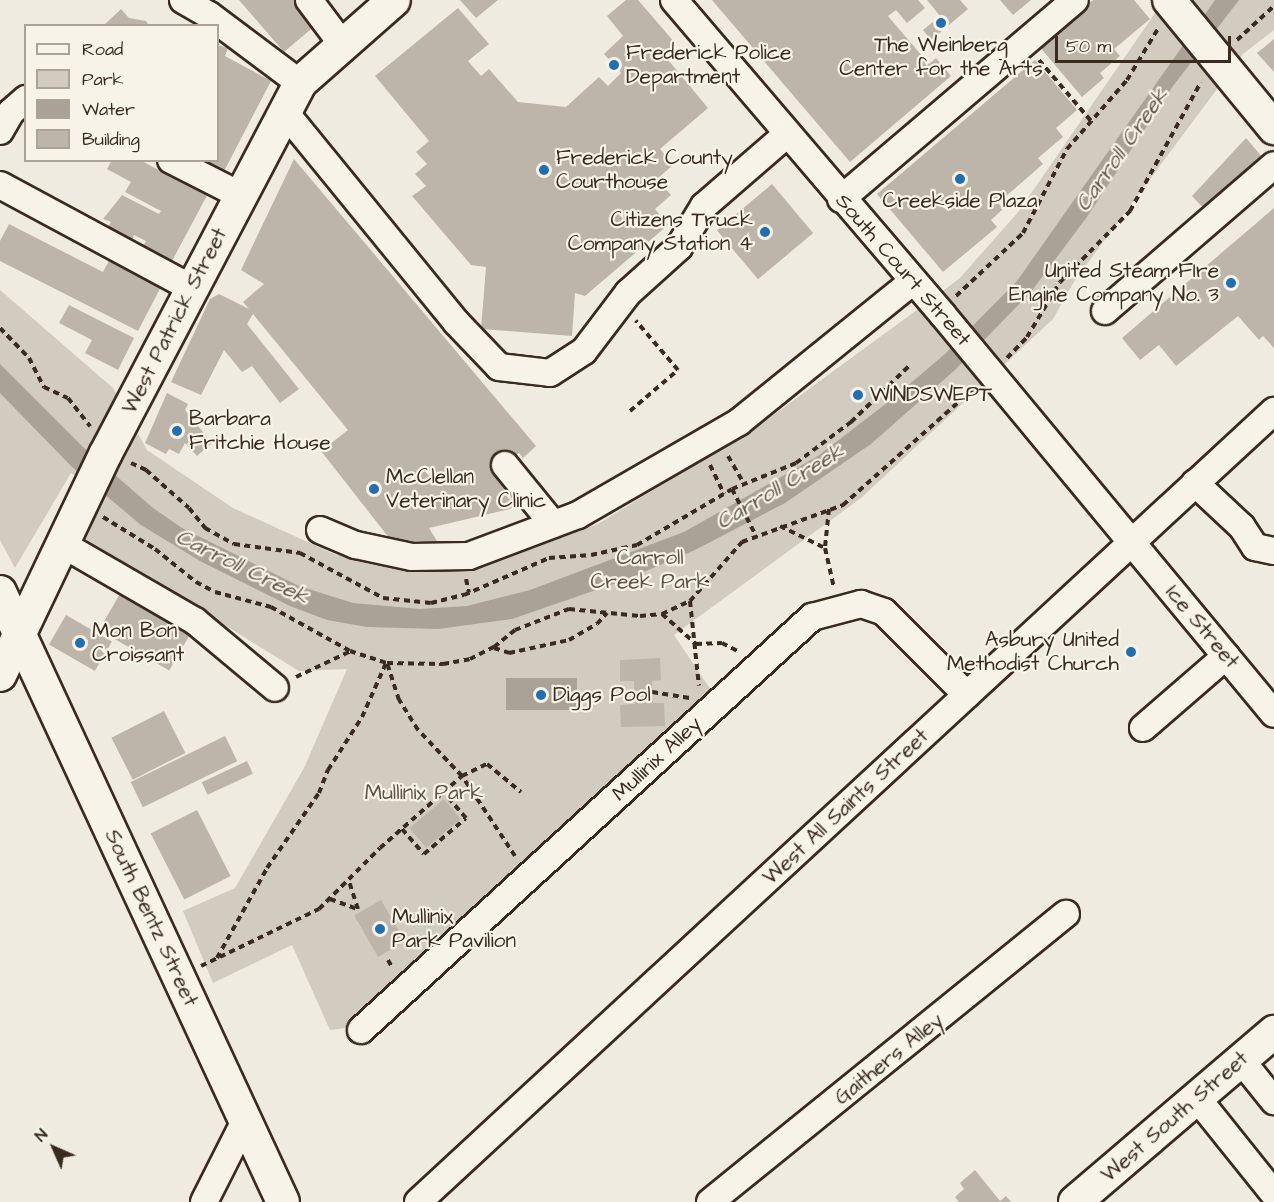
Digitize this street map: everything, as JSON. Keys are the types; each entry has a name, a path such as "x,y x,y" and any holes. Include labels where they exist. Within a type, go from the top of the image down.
{"main road":[{"name":"West Patrick Street","path":"0,675 81,503 98,445 191,288 300,83 394,0"},
{"path":"1176,9 1274,128"},
{"name":"South Bentz Street","path":"0,592 20,633 31,664 283,1202"},
{"name":"West South Street","path":"1075,1202 1274,1032"}],"street":[{"path":"183,0 217,24"},
{"path":"309,0 342,44"},
{"name":"South Court Street","path":"674,0 1131,541"},
{"path":"842,199 932,107 1075,0"},
{"path":"219,26 300,83"},
{"path":"0,131 11,112 24,101"},
{"path":"284,111 456,322 499,367 550,373 584,351 623,299 679,247 704,206 786,134"},
{"path":"175,162 240,195"},
{"path":"1105,311 1274,165"},
{"path":"0,185 191,288"},
{"path":"320,530 356,545 412,557 461,556 578,515 739,422 912,282"},
{"name":"West All Saints Street","path":"418,1202 1274,411"},
{"path":"505,465 554,524"},
{"path":"1195,483 1242,527 1255,547 1274,551"},
{"name":"Ice Street","path":"1131,541 1274,714"},
{"path":"62,544 195,621 276,687"},
{"name":"Mullinix Alley","path":"361,1030 812,617 861,604 884,612 967,695"},
{"path":"1143,728 1226,656"},
{"name":"Gaithers Alley","path":"710,1202 1066,914"},
{"path":"1241,1060 1274,1101"},
{"path":"1197,1098 1274,1194"},
{"path":"204,1202 246,1119"}],"path":[{"path":"1006,359 1027,337 1060,282 1130,211 1213,54 1274,6"},
{"path":"954,298 999,260 1023,233 1046,195 1055,168 1127,80 1176,9"},
{"path":"1030,51 1092,122"},
{"path":"623,299 678,370 630,411"},
{"path":"0,328 29,357 44,387 68,398 85,417 98,445"},
{"path":"109,520 155,549 196,582 215,592 271,607 350,651 387,663 443,664 470,658 494,648 515,630 561,612 588,608 608,612 662,614 690,601 742,542 779,526 843,505 978,384"},
{"path":"708,440 744,484"},
{"path":"708,440 724,494"},
{"path":"732,489 756,536"},
{"path":"829,509 825,548 836,611"},
{"path":"779,526 825,548"},
{"path":"690,601 700,690"},
{"path":"494,648 509,653 569,640 597,624 608,612"},
{"path":"662,614 696,644 722,643 761,663"},
{"path":"276,687 350,651"},
{"path":"387,663 399,700 418,730 462,776 528,877"},
{"path":"217,958 267,868 319,793 328,770 362,717 387,663"},
{"path":"201,966 319,909 402,829 462,776 487,764 521,792"},
{"path":"402,829 424,854 433,847 466,818 443,793"},
{"path":"330,899 358,909 349,882"}],"green space":[{"name":"Carroll Creek Park","path":"1164,0 1274,0 1274,30 1243,54 1075,280 1053,319 861,498 674,635 713,693 353,1027 330,1030 292,945 213,983 183,911 235,888 304,768 347,669 299,671 84,538 103,493 71,473 15,568 0,540 0,290 113,388 147,450 233,508 336,555 449,571 527,549 598,524 764,422 959,279 1019,211"}],"water":[{"name":"Carroll Creek","path":"1215,0 1239,0 1173,86 1089,214 1031,292 956,369 871,444 785,503 695,550 625,580 512,619 438,629 367,627 327,620 290,606 200,561 141,525 72,467 0,393 0,364 82,446 153,508 182,528 299,586 353,603 420,609 467,606 530,590 684,532 818,456 892,399 945,354 1017,281"},
{"name":"Diggs Pool","path":"506,678 577,678 577,710 506,710"}],"building":[{"path":"239,0 294,0 316,25 284,52"},
{"path":"460,0 498,0 476,18"},
{"name":"Frederick County Courthouse","path":"626,0 638,0 676,44 664,55 708,108 660,149 673,165 657,179 671,195 655,209 668,225 585,296 575,293 572,336 481,329 486,267 471,265 412,196 426,186 415,174 427,164 416,152 429,141 375,76 458,8 489,44 468,61 481,76 489,69 518,102 566,107 599,77 608,86 621,73 604,54 623,36 607,16"},
{"path":"712,0 918,0 925,8 907,23 896,10 888,16 929,64 936,58 951,76 850,162"},
{"name":"The Weinberg Center for the Arts","path":"927,0 960,0 968,9 931,40 923,30 940,16"},
{"path":"1000,0 1031,0 1013,15"},
{"path":"1093,0 1134,0 1150,19 1114,49 1120,56 1100,73 1104,78 1082,97 1039,46"},
{"path":"121,9 129,18 146,21 148,24 105,24"},
{"path":"1274,39 1274,72 1257,53"},
{"path":"219,45 228,48 225,56 271,81 220,179 190,162 219,162"},
{"name":"Creekside Plaza","path":"1035,60 1077,110 1056,128 1063,137 1038,158 1043,164 998,203 1003,209 991,220 997,227 943,272 877,194"},
{"path":"1246,138 1269,165 1210,215 1192,196"},
{"path":"294,159 536,446 523,458 519,453 493,475 518,507 429,528 440,546 397,548 321,451 348,430 253,314 247,324 299,389 280,403 252,366 242,372 224,350 201,395 171,382 210,299 219,294 249,309 243,302 264,284 241,270"},
{"path":"111,162 144,162 172,177 176,170 211,188 172,261 143,246 146,241 134,235 132,240 108,227 111,222 103,219 122,195 159,214 161,211 125,192 131,182 107,169"},
{"name":"Citizens Truck Company Station 4","path":"772,184 813,233 758,279 717,230"},
{"name":"United Steam FIre Engine Company No. 3","path":"1274,208 1274,348 1263,336 1259,340 1238,316 1176,366 1159,345 1140,360 1122,338"},
{"path":"9,224 103,272 112,255 164,281 138,331 0,261 0,241"},
{"path":"69,305 134,338 118,370 85,353 92,340 59,323"},
{"name":"Barbara Fritchie House","path":"167,393 188,404 185,410 212,443 197,456 185,443 179,454 169,449 166,454 145,443"},
{"path":"121,592 191,632 169,671 99,630"},
{"name":"Mon Bon Croissant","path":"66,615 112,642 95,671 49,644"},
{"path":"660,658 661,680 652,681 653,703 664,703 665,726 621,727 620,705 635,704 634,681 620,681 620,660"},
{"path":"164,711 185,753 133,780 111,738"},
{"path":"225,736 237,761 143,807 131,782"},
{"path":"247,761 253,774 208,795 202,782"},
{"path":"444,799 461,819 426,848 410,828"},
{"path":"197,810 231,876 184,900 151,834"},
{"name":"Mullinix Park Pavilion","path":"381,900 405,942 378,957 354,916"},
{"path":"975,1170 1000,1201 1006,1196 1011,1202 959,1202 955,1197 964,1189 960,1183"}],"place":[{"name":"The Weinberg Center for the Arts","path":"941,23"},
{"name":"Frederick Police Department","path":"614,65"},
{"name":"Frederick County Courthouse","path":"544,170"},
{"name":"Creekside Plaza","path":"960,179"},
{"name":"Citizens Truck Company Station 4","path":"765,232"},
{"name":"United Steam FIre Engine Company No. 3","path":"1231,283"},
{"name":"WINDSWEPT","path":"858,395"},
{"name":"Barbara Fritchie House","path":"177,431"},
{"name":"McClellan Veterinary Clinic","path":"374,489"},
{"name":"Mon Bon Croissant","path":"80,643"},
{"name":"Asbury United Methodist Church","path":"1131,652"},
{"name":"Diggs Pool","path":"541,695"},
{"name":"Mullinix Park Pavilion","path":"380,929"}],"park label":[{"name":"Mullinix Park","path":"424,793"}]}
